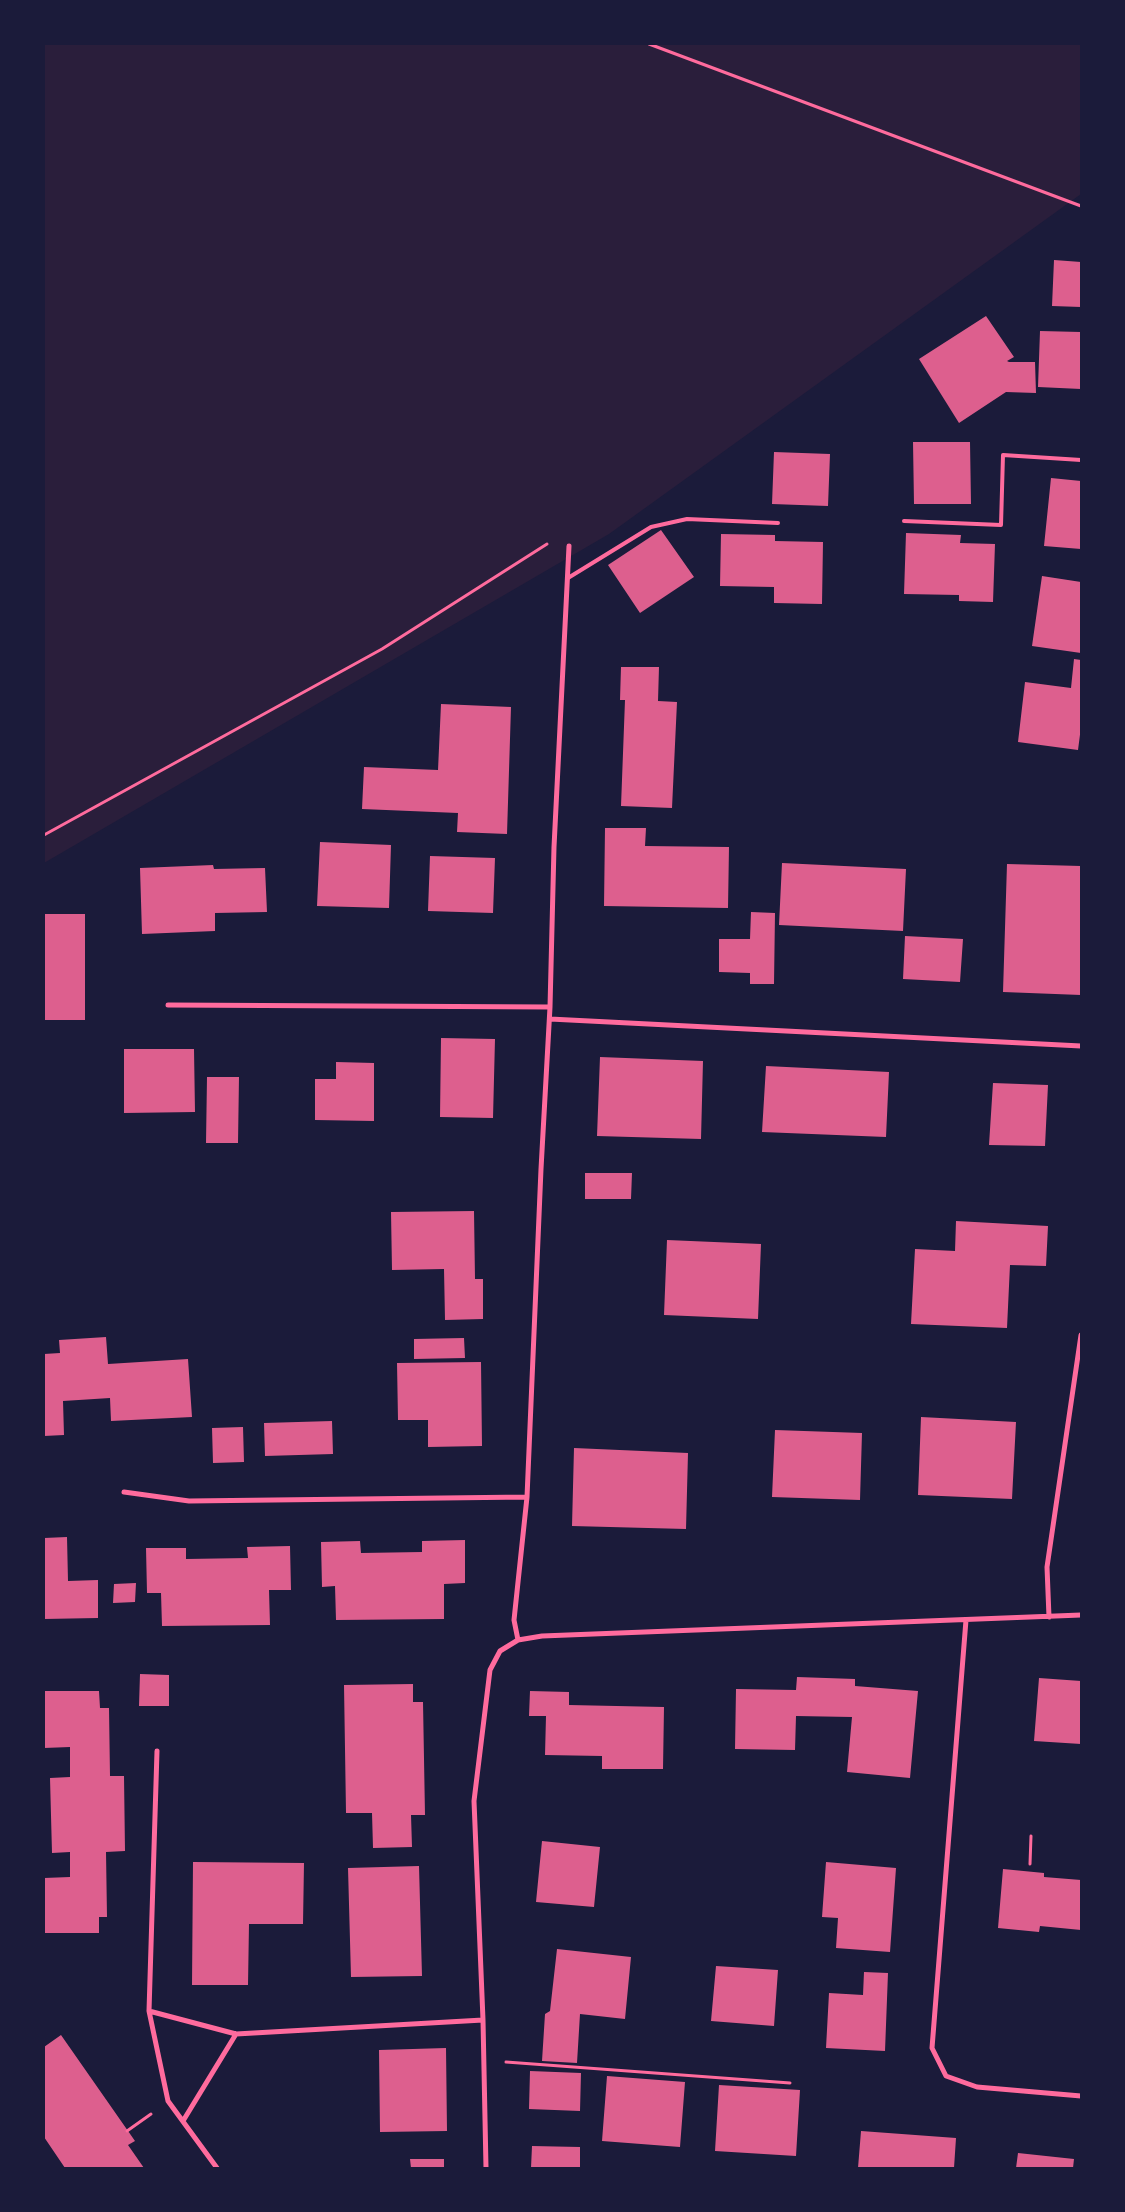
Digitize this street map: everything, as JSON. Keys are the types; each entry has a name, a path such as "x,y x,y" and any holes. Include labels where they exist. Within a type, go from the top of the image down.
{"street":[{"path":"518,1640 514,1620 527,1497 541,1169 550,1018 554,847 568,546"},
{"path":"168,1005 550,1007"},
{"path":"550,1018 1081,1046"},
{"path":"1049,1617 1047,1567 1081,1335"},
{"path":"124,1492 189,1501 527,1497"},
{"path":"486,2168 483,2020 474,1801 490,1670 500,1651 518,1640 542,1636 1081,1615"},
{"path":"966,1620 932,2048 946,2076 977,2087 1081,2096"},
{"path":"157,1751 149,2011 168,2101 217,2168"},
{"path":"149,2011 236,2034 483,2020"},
{"path":"183,2121 236,2034"}],"lane":[{"path":"904,521 1001,525 1003,456 1081,460"},
{"path":"568,578 651,527 687,519 778,524"}],"path":[{"path":"648,44 1081,206"},
{"path":"44,835 382,649 546,544 568,546"},
{"path":"1030,1864 1031,1836"},
{"path":"483,2060 790,2083"},
{"path":"128,2131 168,2101"}],"shaded area":[{"path":"44,44 1081,44 1081,194 609,534 44,863"}],"building":[{"path":"1054,260 1081,262 1081,307 1052,306"},
{"path":"986,316 1014,357 1007,361 1035,362 1036,393 1006,392 959,423 919,359"},
{"path":"1040,331 1081,332 1081,389 1038,387"},
{"path":"913,442 970,442 971,504 914,504"},
{"path":"774,452 830,454 828,506 772,504"},
{"path":"1051,478 1081,481 1081,549 1044,546"},
{"path":"661,530 694,577 640,613 608,565"},
{"path":"906,533 961,535 960,543 995,544 993,602 959,601 959,595 904,594"},
{"path":"721,534 775,535 775,541 823,542 822,604 774,603 774,587 720,586"},
{"path":"1042,576 1081,582 1081,653 1032,646"},
{"path":"1074,659 1081,660 1081,727 1078,750 1018,742 1025,682 1071,688"},
{"path":"621,667 659,667 658,701 677,702 672,808 621,806 625,700 620,700"},
{"path":"441,704 511,707 507,834 457,832 458,813 362,809 364,767 438,770"},
{"path":"605,828 646,828 645,846 729,847 728,908 604,906"},
{"path":"320,842 391,845 389,908 317,906"},
{"path":"430,856 495,858 493,913 428,911"},
{"path":"782,863 906,869 903,931 779,925"},
{"path":"1007,864 1081,866 1081,995 1003,992"},
{"path":"213,865 214,869 265,868 267,912 215,913 215,931 142,934 140,868"},
{"path":"751,912 775,913 774,984 750,984 750,973 719,972 719,939 750,939"},
{"path":"44,914 85,914 85,1020 44,1020"},
{"path":"905,936 963,939 960,982 903,979"},
{"path":"441,1038 495,1039 493,1118 440,1117"},
{"path":"124,1049 194,1049 195,1112 124,1113"},
{"path":"600,1057 703,1061 701,1139 597,1136"},
{"path":"336,1062 374,1063 374,1121 315,1120 315,1079 336,1079"},
{"path":"766,1066 889,1072 886,1137 762,1132"},
{"path":"207,1077 239,1077 238,1143 206,1143"},
{"path":"993,1083 1048,1085 1045,1146 989,1145"},
{"path":"585,1173 632,1173 631,1199 585,1199"},
{"path":"474,1211 475,1279 483,1279 483,1319 445,1320 444,1269 392,1270 391,1212"},
{"path":"956,1221 1048,1226 1046,1266 1010,1265 1007,1328 911,1324 915,1249 955,1251"},
{"path":"667,1240 761,1244 758,1319 664,1315"},
{"path":"106,1337 108,1364 188,1359 192,1417 111,1421 110,1398 63,1401 64,1435 44,1436 44,1354 60,1353 59,1340"},
{"path":"464,1338 465,1358 414,1359 414,1339"},
{"path":"481,1362 482,1446 428,1447 428,1420 398,1420 397,1363"},
{"path":"921,1417 1016,1422 1012,1499 918,1495"},
{"path":"332,1421 333,1454 265,1456 264,1423"},
{"path":"243,1427 244,1462 213,1463 212,1428"},
{"path":"775,1430 862,1433 860,1500 772,1497"},
{"path":"574,1448 688,1453 686,1529 572,1526"},
{"path":"67,1537 68,1581 98,1580 98,1618 44,1619 44,1538"},
{"path":"465,1540 465,1583 444,1584 444,1619 336,1620 335,1586 322,1587 321,1542 360,1541 361,1553 422,1552 422,1541"},
{"path":"290,1546 291,1590 269,1590 270,1625 162,1626 161,1593 147,1593 146,1548 186,1548 186,1559 248,1558 247,1547"},
{"path":"136,1583 135,1602 113,1603 114,1584"},
{"path":"140,1674 169,1675 169,1706 139,1706"},
{"path":"797,1677 855,1679 855,1686 918,1691 910,1778 847,1772 852,1717 796,1716 795,1750 735,1749 736,1689 796,1690"},
{"path":"1039,1678 1081,1681 1081,1744 1034,1741"},
{"path":"413,1684 413,1702 423,1702 425,1815 411,1815 412,1847 373,1848 372,1813 346,1813 344,1685"},
{"path":"44,1691 99,1691 100,1708 109,1708 110,1776 124,1776 125,1851 106,1852 107,1917 99,1917 99,1933 44,1933 44,1878 70,1877 70,1852 52,1853 50,1778 70,1777 70,1747 44,1748"},
{"path":"530,1691 569,1692 569,1705 664,1707 663,1769 602,1769 602,1756 545,1755 546,1716 529,1716"},
{"path":"542,1841 600,1847 594,1907 536,1902"},
{"path":"193,1862 304,1863 303,1924 249,1924 248,1985 192,1985"},
{"path":"826,1862 896,1868 890,1952 836,1948 838,1918 822,1917"},
{"path":"419,1866 422,1976 351,1977 348,1868"},
{"path":"1003,1869 1044,1873 1044,1877 1081,1880 1081,1930 1040,1926 1039,1932 998,1928"},
{"path":"557,1949 631,1957 625,2019 580,2014 577,2063 542,2061 545,2014 550,2011"},
{"path":"716,1966 778,1970 774,2026 711,2021"},
{"path":"864,1972 888,1973 885,2051 826,2048 829,1993 863,1995"},
{"path":"61,2035 135,2141 128,2145 144,2168 65,2168 44,2137 44,2047"},
{"path":"446,2048 447,2131 380,2132 379,2050"},
{"path":"530,2071 581,2073 580,2111 529,2109"},
{"path":"607,2076 685,2082 680,2147 602,2141"},
{"path":"719,2085 800,2090 796,2156 715,2151"},
{"path":"861,2131 956,2138 954,2168 858,2168"},
{"path":"532,2146 580,2147 580,2168 531,2168"},
{"path":"1018,2153 1074,2159 1073,2168 1016,2168"},
{"path":"410,2159 444,2159 444,2168 411,2168"}]}
